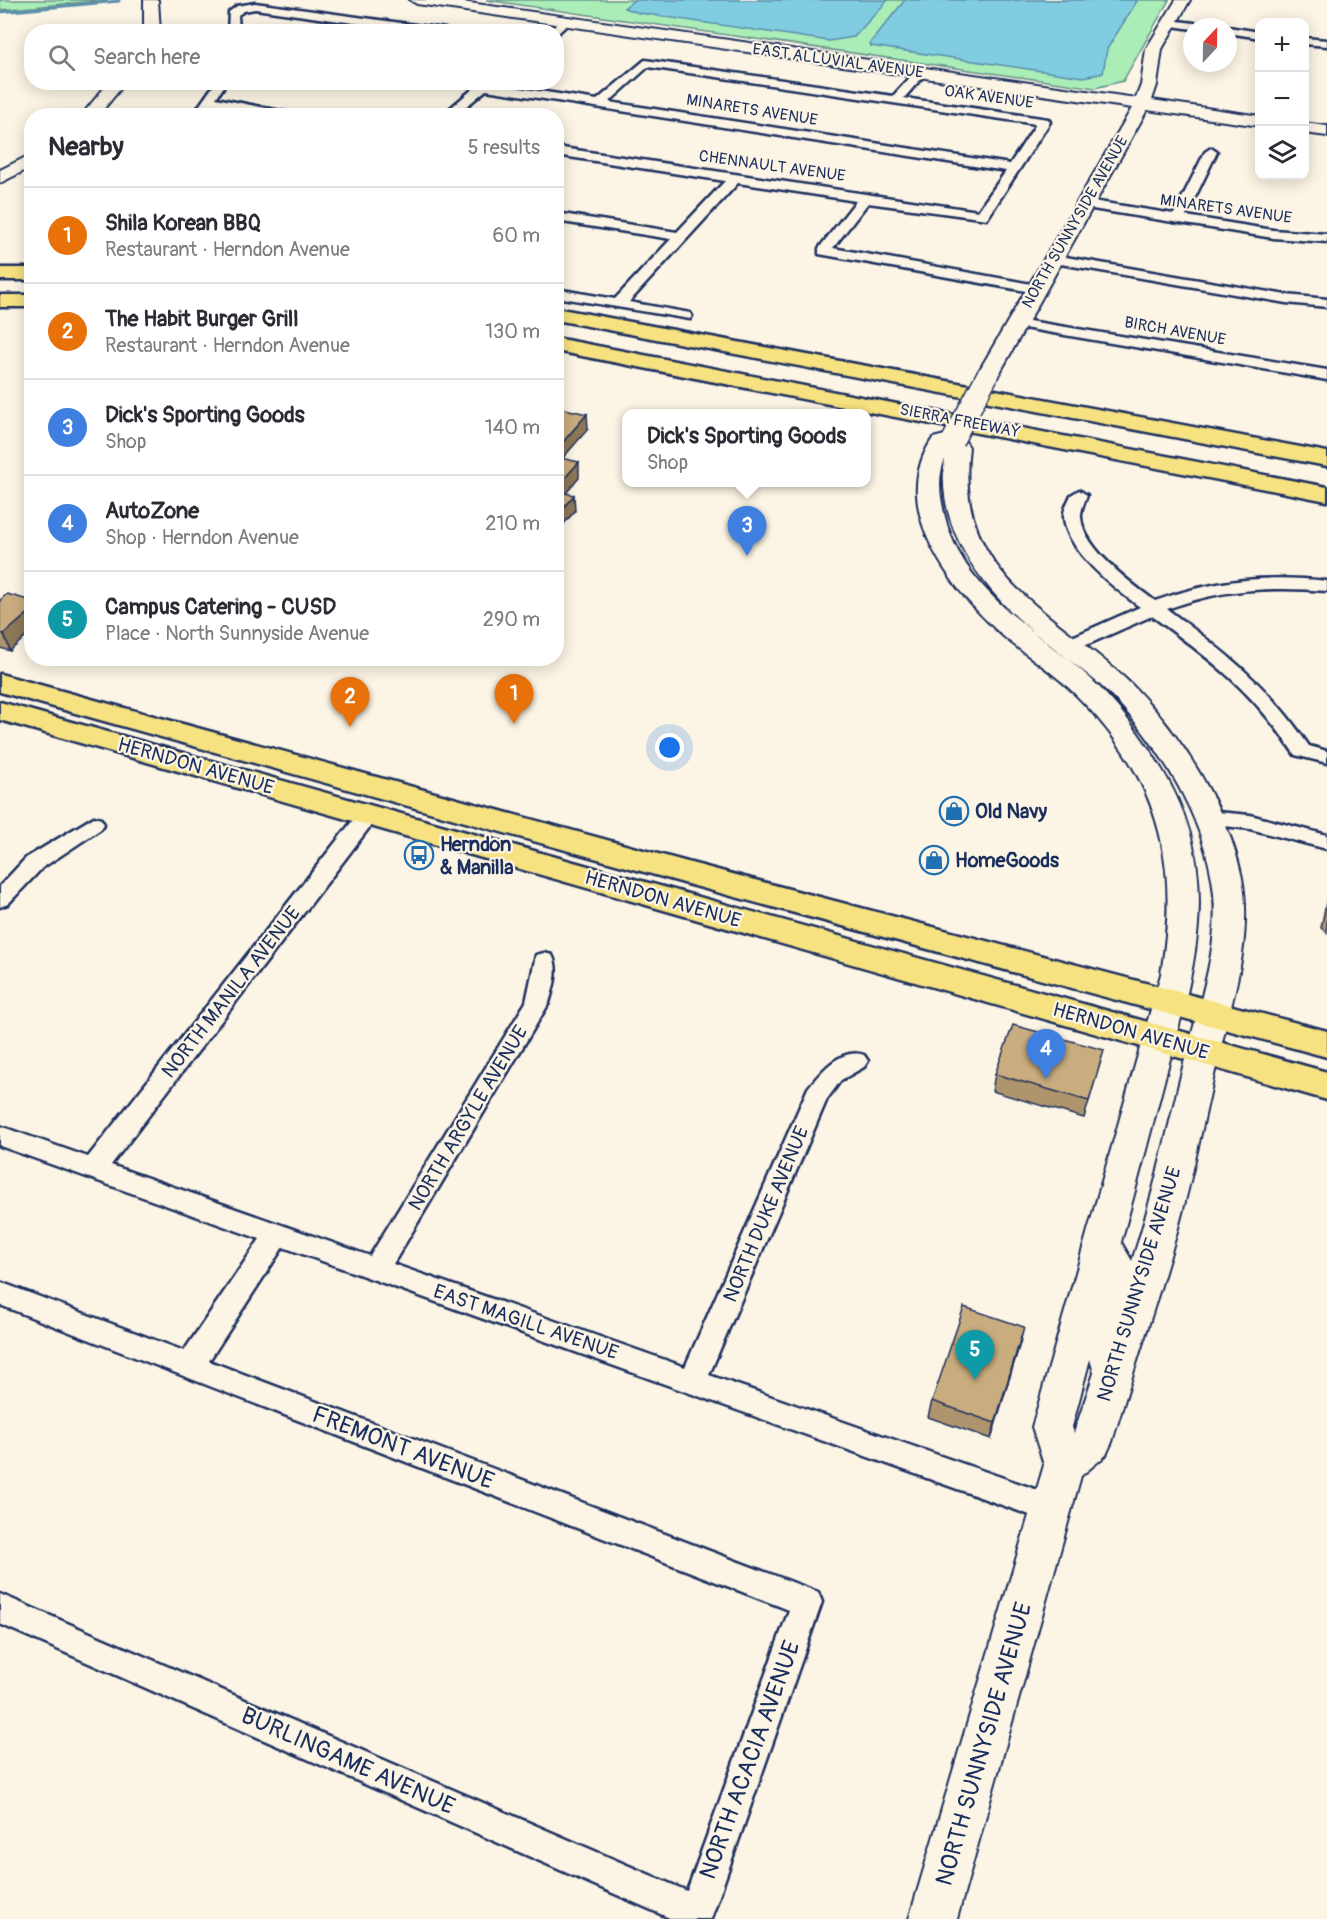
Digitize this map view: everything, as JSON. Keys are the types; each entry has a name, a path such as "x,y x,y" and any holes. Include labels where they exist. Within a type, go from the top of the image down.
{"main road":[{"path":"151,0 152,24"},
{"name":"EAST ALLUVIAL AVENUE","path":"417,0 543,24"},
{"name":"NORTH SUNNYSIDE AVENUE","path":"933,1919 1064,1465 1052,1427 1179,964 1187,913 1185,872 1175,830 1159,789 1129,739 1078,682 997,616 964,577 941,539 930,500 929,471 941,443 953,440 1142,104 1149,85 1154,49 1183,0"},
{"name":"EAST ALLUVIAL AVENUE","path":"564,28 920,73 1255,120"},
{"path":"104,108 120,99"},
{"path":"1309,129 1327,131"},
{"path":"0,178 24,163"},
{"path":"0,191 24,177"},
{"path":"0,274 24,274"},
{"path":"0,301 24,301"},
{"name":"SIERRA FREEWAY","path":"564,316 1327,459"},
{"name":"SIERRA FREEWAY","path":"564,346 1327,494"},
{"name":"NORTH SUNNYSIDE AVENUE","path":"953,440 958,447 954,475 956,505 964,530 989,574 1024,610 1124,693 1149,723 1188,782 1206,818 1223,861 1230,908 1227,952 1160,1229 1111,1376 1092,1442 1064,1465"},
{"path":"929,471 940,479 944,506 957,542 989,574"},
{"path":"941,539 1026,629 1048,644 1068,645"},
{"path":"1078,682 1129,720 1148,744 1184,805 1206,818"},
{"name":"HERNDON AVENUE","path":"0,683 691,874 1327,1044"},
{"name":"HERNDON AVENUE","path":"0,711 1327,1086"},
{"path":"90,736 168,744 356,797 376,799 398,792"},
{"path":"368,815 382,806 393,806 599,864 691,874"},
{"path":"1101,1248 1111,1254 1119,1274 1104,1323 1111,1376"}],"street":[{"path":"234,24 233,14 248,7 269,6 387,24"},
{"path":"1170,23 1183,25"},
{"path":"1237,31 1255,34"},
{"path":"1309,41 1327,44"},
{"name":"OAK AVENUE","path":"600,103 645,63 1044,122 1014,168"},
{"path":"896,100 920,73"},
{"path":"205,108 217,90"},
{"path":"457,108 479,90"},
{"name":"MINARETS AVENUE","path":"522,90 1014,168"},
{"path":"211,101 253,108"},
{"name":"CHENNAULT AVENUE","path":"564,152 733,180 982,216 1014,168"},
{"path":"1178,219 1211,152"},
{"path":"620,304 733,180"},
{"path":"865,198 824,251 1037,289"},
{"name":"MINARETS AVENUE","path":"1086,204 1273,234 1327,238"},
{"path":"564,218 681,237"},
{"path":"1054,259 1286,299 1327,303"},
{"path":"564,294 686,316"},
{"name":"BIRCH AVENUE","path":"1017,323 1327,375"},
{"path":"1079,495 1072,519 1077,535 1096,560 1155,609 1210,648 1240,675 1267,701 1302,751 1327,757"},
{"path":"1068,645 1155,609 1219,587 1258,583 1327,586"},
{"name":"NORTH MANILA AVENUE","path":"93,1169 368,815"},
{"path":"1206,818 1250,822 1327,842"},
{"path":"0,899 34,863 94,824"},
{"name":"NORTH ARGYLE AVENUE","path":"376,1270 537,1003 543,982 543,961"},
{"name":"NORTH DUKE AVENUE","path":"693,1381 817,1095 833,1074 856,1061"},
{"name":"EAST MAGILL AVENUE","path":"0,1136 276,1236 1052,1509"},
{"path":"190,1366 276,1236"},
{"name":"FREMONT AVENUE","path":"0,1293 807,1602"},
{"name":"NORTH ACACIA AVENUE","path":"695,1916 807,1602"},
{"name":"BURLINGAME AVENUE","path":"0,1609 695,1916"}],"green space":[{"path":"0,0 107,0 0,10"},
{"path":"486,0 1169,0 1123,81 1095,88"}],"water":[{"path":"634,0 888,0 854,37 829,41 639,13 624,8"},
{"path":"905,0 1137,1 1107,49 1103,73 1083,77 871,46 870,43"}],"building":[{"path":"564,409 587,414 564,441"},
{"path":"564,459 579,462 564,479"},
{"path":"564,493 574,495 564,507"},
{"path":"7,594 24,599 24,617 4,634 0,633 0,600"},
{"path":"1013,1025 1104,1050 1089,1101 995,1074"},
{"path":"964,1307 1024,1327 995,1423 932,1401"}],"waterway":[{"path":"0,12 119,1"}],"place":[{"name":"Dick's Sporting Goods","path":"747,556"},
{"name":"Shila Korean BBQ","path":"514,724"},
{"name":"The Habit Burger Grill","path":"350,727"},
{"name":"Old Navy","path":"954,811"},
{"name":"Herndon & Manilla","path":"419,855"},
{"name":"HomeGoods","path":"934,860"},
{"name":"AutoZone","path":"1046,1079"},
{"name":"Campus Catering - CUSD","path":"975,1380"}]}
